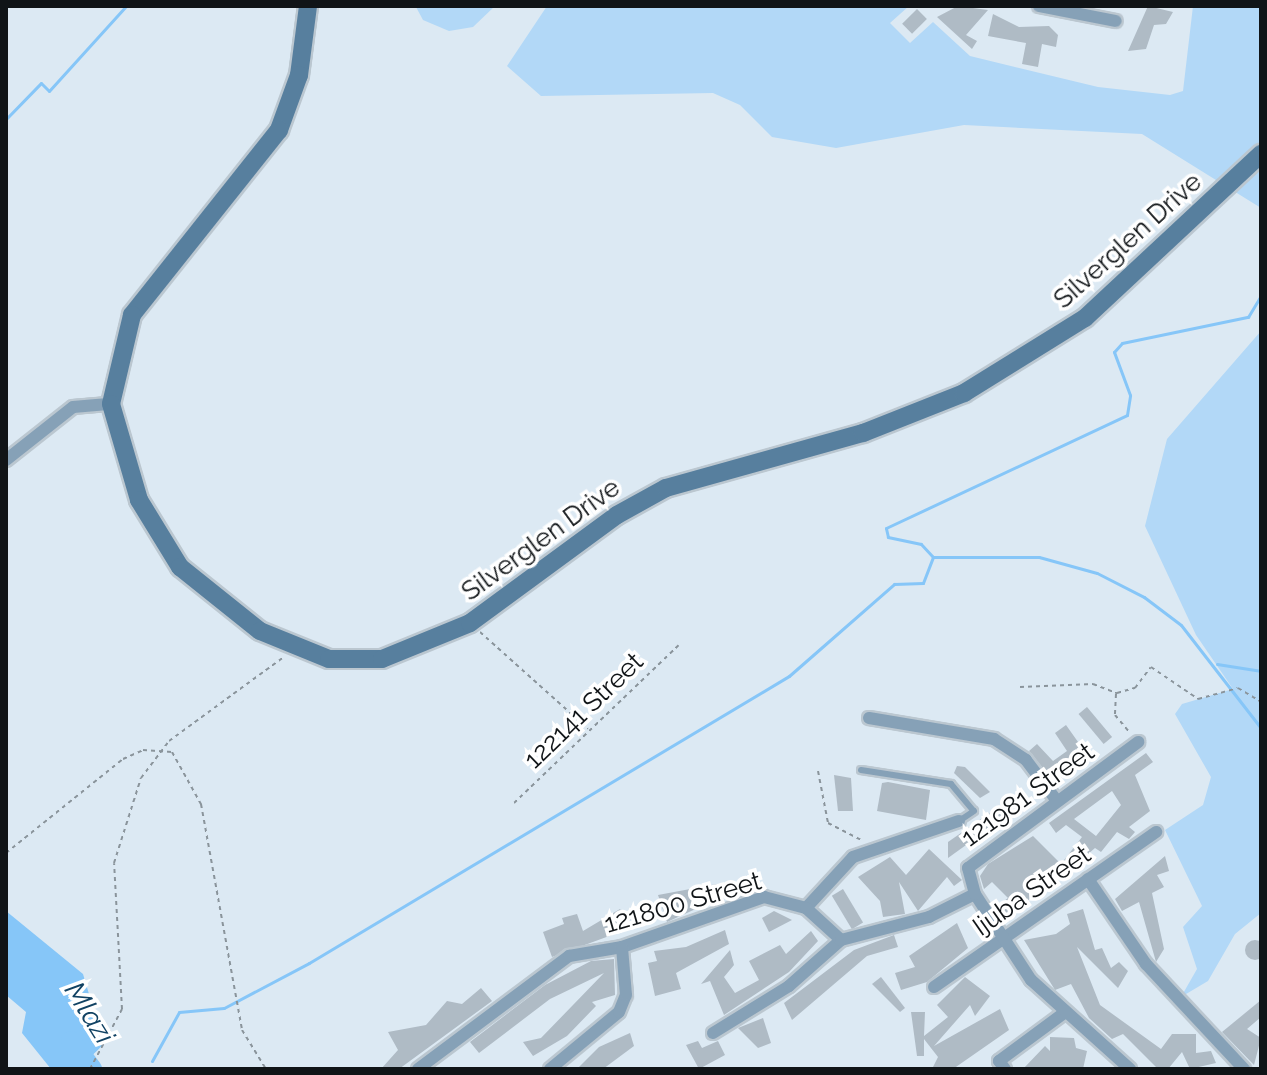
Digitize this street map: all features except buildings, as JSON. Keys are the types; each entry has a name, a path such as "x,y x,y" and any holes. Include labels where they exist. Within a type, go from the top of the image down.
{"street":[{"name":"Silverglen Drive","path":"308,6 299,75 279,130 132,315 116,359 111,404 139,500 180,567 235,616 296,649 329,659 382,659 470,623 651,494 875,429 1013,366 1111,296 1261,154"},
{"path":"1039,6 1116,21"},
{"path":"6,460 61,414 111,404"},
{"path":"869,718 994,739 1026,760 1057,801"},
{"name":"121981 Street","path":"975,894 970,863 1138,742"},
{"path":"806,908 838,870 872,847 959,821"},
{"name":"Ijuba Street","path":"934,987 1156,832"},
{"path":"1088,879 1146,964 1244,1069"},
{"path":"713,1033 789,986 841,940 929,917 975,894 1003,939 1064,1013 1130,1069"},
{"name":"121800 Street","path":"418,1069 542,970 578,953 622,947 764,897 806,908 841,940"},
{"path":"550,1069 619,1012 626,995 622,947"},
{"path":"997,1066 1064,1013"}],"lane":[{"path":"861,770 951,784 974,811 959,821"}],"path":[{"path":"470,623 590,731"},
{"name":"122141 Street","path":"514,803 679,645"},
{"path":"90,1069 122,1009 115,961 115,849 141,778 161,750 296,649"},
{"path":"1020,687 1093,684 1117,693 1135,688 1151,667 1204,701 1229,688 1238,688 1261,702"},
{"path":"1117,693 1115,715 1138,742"},
{"path":"6,853 123,759 161,750 184,766 201,804 239,1009 250,1048 266,1069"},
{"path":"818,771 828,823 872,847"}],"shaded area":[{"path":"495,6 473,27 449,31 423,20 416,7"},
{"path":"547,6 909,6 890,23 910,43 933,22 970,56 1098,87 1170,95 1183,91 1193,6 1261,6 1261,208 1142,134 964,125 836,148 772,137 740,105 713,93 541,96 507,66"},
{"path":"1261,331 1261,913 1235,934 1208,981 1181,997 1197,969 1183,927 1202,906 1165,830 1203,805 1211,777 1175,714 1182,704 1233,689 1196,635 1145,526 1167,439"}],"water":[{"path":"6,911 83,974 104,1044 78,1069 51,1069 22,1033 26,1012 6,995"}],"waterway":[{"path":"6,119 41,83 49,91 126,6"},
{"path":"152,1061 179,1012 224,1008 309,963 789,676 894,584 923,583 933,557 921,544 888,537 886,528 1127,415 1130,395 1114,352 1122,343 1248,317 1261,295"},
{"path":"933,557 1039,557 1097,573 1144,597 1181,625 1261,728"},
{"path":"1217,664 1261,671"},
{"name":"Mlazi","path":"71,1041 92,1069"}]}
